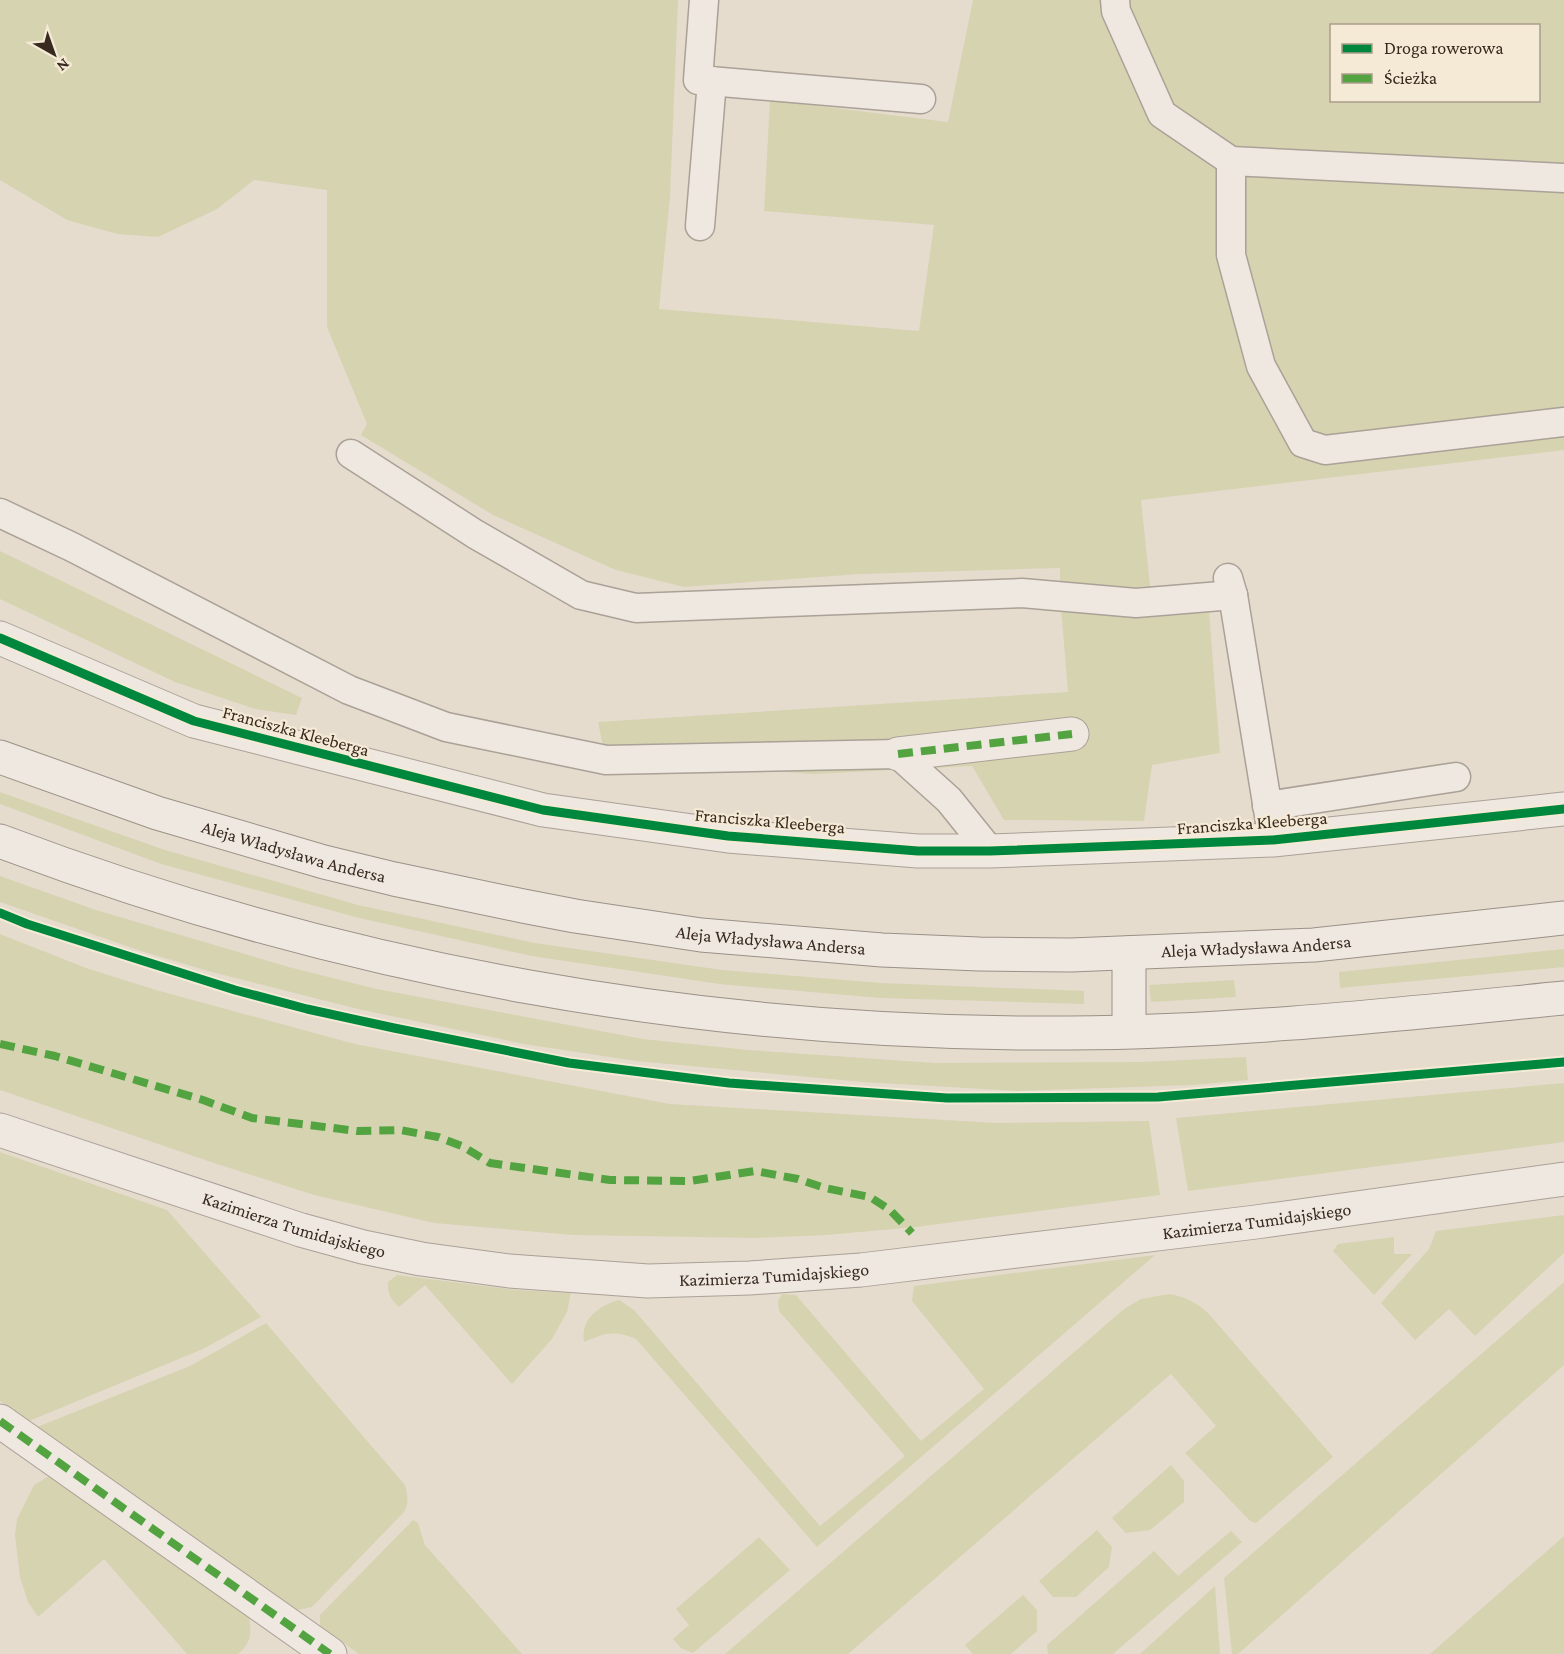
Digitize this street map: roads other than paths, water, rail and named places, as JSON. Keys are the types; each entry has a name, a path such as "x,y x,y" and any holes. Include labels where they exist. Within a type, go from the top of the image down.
{"street":[{"name":"Franciszka Kleeberga","path":"0,638 194,721 543,810 728,836 918,851 990,851 1273,840 1564,809"},
{"path":"898,754 1072,734"},
{"name":"Aleja Władysława Andersa","path":"0,757 146,809 268,846 394,879 575,916 702,935 833,948 979,954 1129,953 1314,945 1564,918"},
{"path":"0,841 168,900 310,940 437,970 610,1001 726,1016 873,1028 1011,1033 1129,1031 1262,1026 1564,998"},
{"path":"1129,953 1129,1031"},
{"name":"Kazimierza Tumidajskiego","path":"0,1130 301,1230 363,1247 421,1259 509,1272 648,1281 750,1278 861,1270 1256,1222 1564,1179"},
{"path":"0,1421 330,1654"}],"lane":[{"path":"704,0 698,80 921,99"},
{"path":"1115,0 1116,11 1162,114 1231,161 1564,178"},
{"path":"700,226 712,81"},
{"path":"1231,161 1231,255 1261,366 1303,443 1325,450 1564,422"},
{"path":"351,454 475,534 580,595 636,608 1022,593 1136,603 1230,586 1273,840"},
{"path":"0,513 349,690 446,727 606,760 898,754 949,800 990,851"},
{"path":"1267,806 1456,777"}]}
